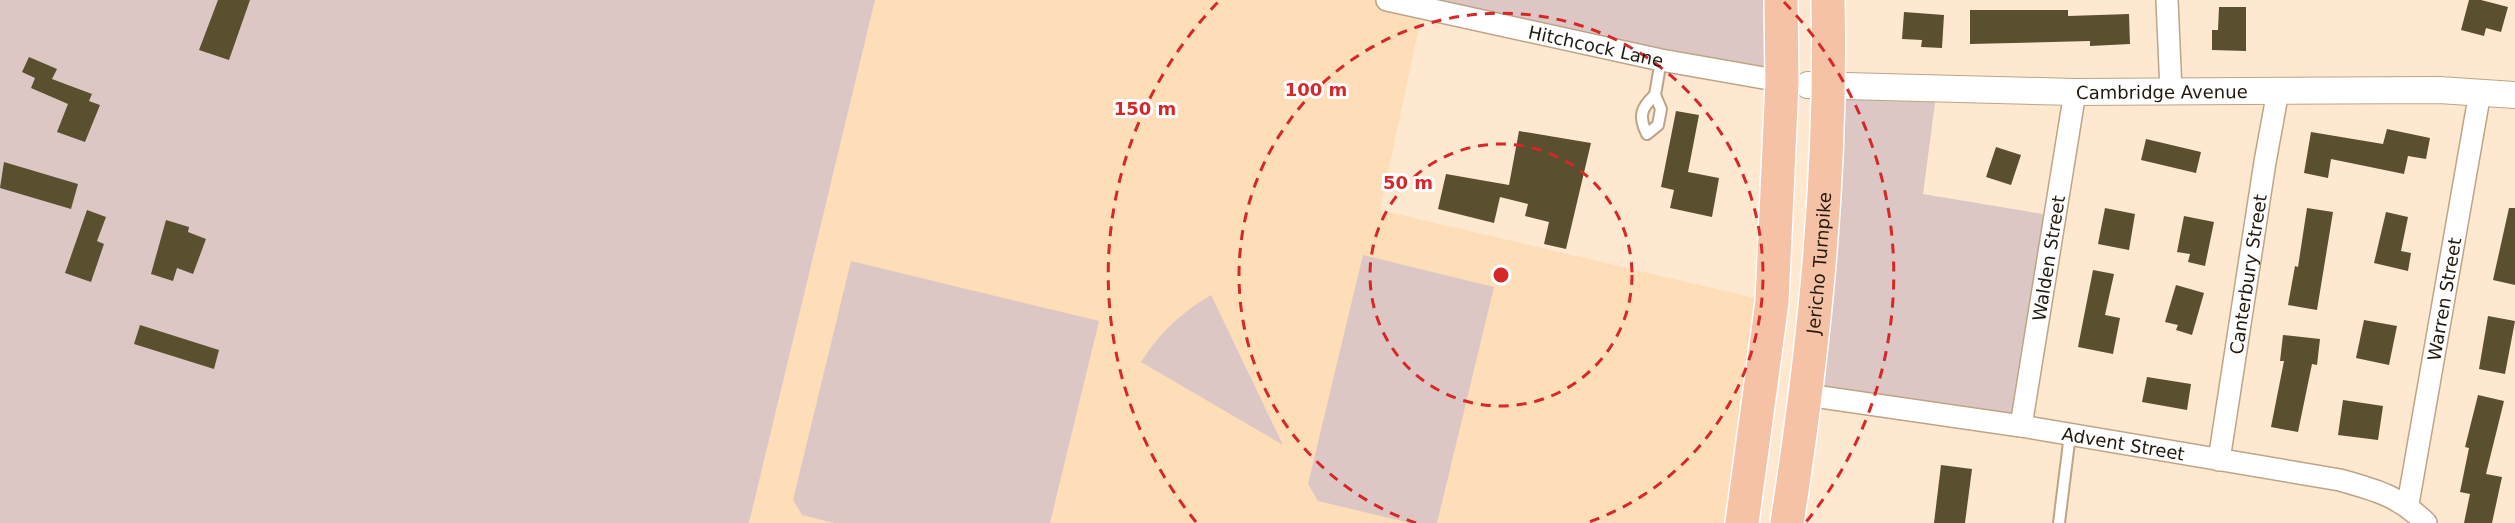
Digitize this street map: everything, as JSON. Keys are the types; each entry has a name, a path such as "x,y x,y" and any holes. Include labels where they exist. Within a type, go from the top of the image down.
{"main road":[{"name":"Jericho Turnpike","path":"1781,0 1806,85 1817,300 1807,395 1787,523"},
{"name":"Jericho Turnpike","path":"1742,523 1772,302 1806,85 1828,0"}],"street":[{"name":"Hitchcock Lane","path":"1387,0 1424,4 1661,60 1806,85"},
{"path":"2167,0 2171,90"},
{"name":"Cambridge Avenue","path":"1806,85 2075,92 2171,90 2480,92 2515,95"},
{"name":"Canterbury Street","path":"2219,460 2278,91"},
{"name":"Walden Street","path":"2021,426 2075,92"},
{"name":"Warren Street","path":"2408,504 2480,92"},
{"name":"Advent Street","path":"1807,395 2021,426 2340,480 2385,493 2408,504 2426,523"}],"lane":[{"path":"1655,95 1661,60"},
{"path":"2059,523 2070,434"}],"shaded area":[{"path":"0,0 875,0 749,523 0,523"},
{"path":"875,0 1387,0 1423,8 1380,210 1772,302 1742,523 749,523"},
{"path":"1387,0 1781,0 1782,82"},
{"path":"1829,87 1937,88 1923,194 2055,216 2021,426 1807,395"},
{"path":"1363,255 1494,287 1437,523 1410,523 1318,501 1308,484"},
{"path":"851,261 1099,321 1050,523 834,523 802,515 793,500"},
{"path":"1211,295 1283,445 1141,362 1172,324"}],"building":[{"path":"218,0 250,0 229,60 199,50"},
{"path":"2469,0 2481,0 2508,7 2501,32 2486,28 2484,36 2461,30"},
{"path":"2219,7 2246,7 2246,51 2212,50 2212,30 2218,30"},
{"path":"1970,10 2068,10 2068,16 2129,14 2130,44 2090,46 2090,41 1970,44"},
{"path":"1904,12 1944,15 1942,48 1921,47 1922,40 1902,39"},
{"path":"29,57 57,69 52,79 92,94 89,101 100,105 85,142 57,132 68,104 31,88 35,78 22,72"},
{"path":"1676,111 1699,115 1688,172 1719,178 1712,217 1670,208 1674,190 1661,187"},
{"path":"2387,129 2430,138 2426,159 2408,156 2404,174 2331,159 2328,178 2304,173 2311,132 2383,144"},
{"path":"1519,131 1591,143 1566,249 1544,244 1549,222 1525,216 1528,204 1500,197 1494,223 1438,209 1446,174 1509,185"},
{"path":"2146,139 2201,152 2196,173 2141,160"},
{"path":"1996,147 2021,155 2011,185 1986,177"},
{"path":"4,162 78,184 71,209 0,188"},
{"path":"2105,208 2135,214 2129,250 2098,244"},
{"path":"2307,208 2333,212 2317,310 2288,305 2295,266 2298,267"},
{"path":"2509,208 2515,208 2515,285 2493,280"},
{"path":"87,210 106,217 97,241 104,244 91,282 65,273"},
{"path":"2386,212 2408,217 2401,251 2411,253 2408,271 2374,263"},
{"path":"2184,216 2214,222 2205,266 2188,262 2190,254 2177,252"},
{"path":"166,220 189,227 188,232 206,239 193,274 177,268 173,281 151,274"},
{"path":"2093,270 2114,274 2105,315 2120,318 2113,354 2078,347"},
{"path":"2176,285 2204,293 2192,335 2176,330 2178,325 2165,322"},
{"path":"2488,316 2515,321 2505,374 2479,369"},
{"path":"2364,320 2397,326 2389,365 2356,358"},
{"path":"140,325 219,350 214,369 134,344"},
{"path":"2283,335 2320,339 2317,365 2312,364 2298,432 2271,427 2284,361 2280,361"},
{"path":"2147,377 2191,384 2187,410 2142,402"},
{"path":"2478,395 2504,401 2486,474 2502,477 2492,523 2464,523 2470,494 2460,492 2469,448 2465,447"},
{"path":"2343,400 2383,406 2378,440 2338,435"},
{"path":"1941,465 1972,469 1965,523 1934,523"}]}
